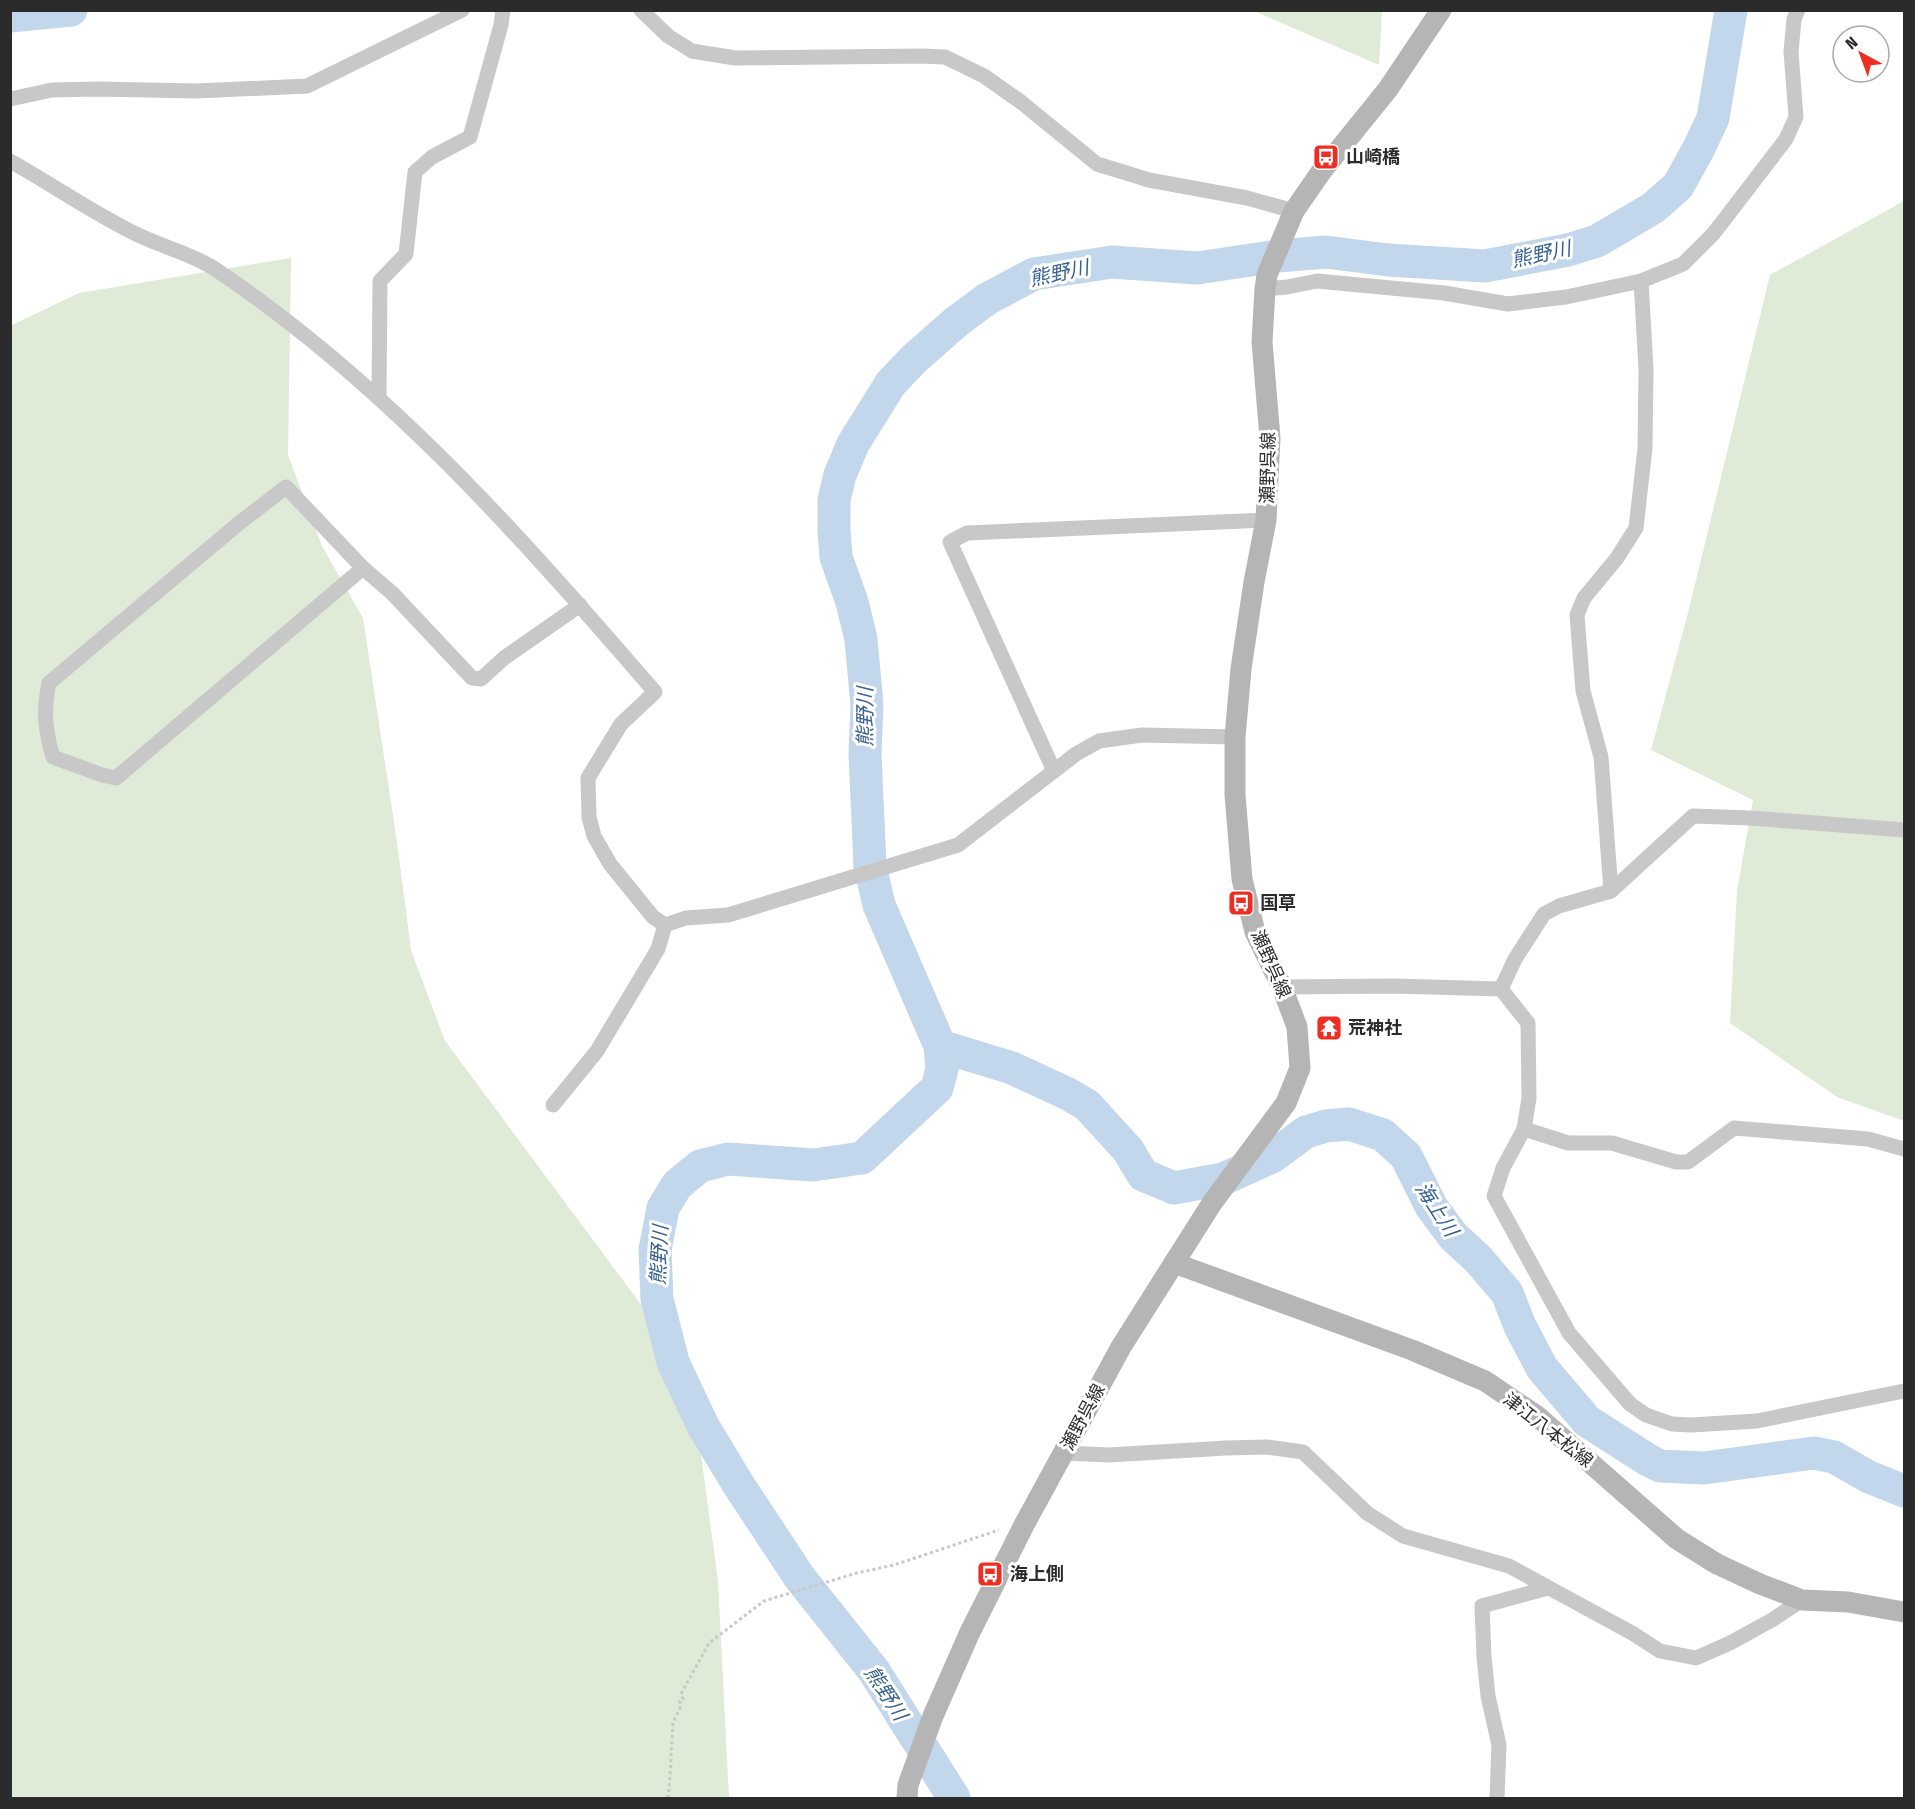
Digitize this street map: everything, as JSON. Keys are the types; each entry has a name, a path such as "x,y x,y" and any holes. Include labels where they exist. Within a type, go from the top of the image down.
{"main road":[{"name":"瀬野呉線","path":"907,1792 933,1716 970,1632 1063,1453 1121,1347 1212,1203 1286,1103 1300,1068 1297,1027 1282,987 1255,932 1242,879 1235,795 1235,737 1241,669 1266,520 1270,438 1262,342 1266,282 1294,211 1388,89 1441,10"},
{"name":"津江八本松線","path":"1174,1263 1412,1350 1485,1381 1537,1416 1677,1539 1717,1564 1802,1600 1848,1602 1905,1612"}],"street":[{"path":"10,99 52,90 97,88 196,90 307,86 462,10"},
{"path":"379,396 380,281 406,254 415,172 432,157 470,137 501,25 503,10"},
{"path":"641,10 668,36 692,51 735,58 945,57 984,76 1021,102 1097,164 1149,180 1247,198 1294,211"},
{"path":"1266,282 1287,287 1317,281 1444,293 1508,304 1566,297 1641,281 1683,264 1714,233 1785,139 1796,117 1791,52 1797,10"},
{"path":"10,161 136,234 212,267 307,338 379,396 445,460 580,605 655,692 621,724 588,778 589,817 594,836 610,864 653,917 665,925"},
{"path":"1611,891 1600,757 1583,691 1577,615 1584,598 1617,558 1636,528 1645,448 1646,369 1641,281"},
{"path":"363,568 116,778 53,757 47,737 44,706 50,683 238,524 286,487 363,568 392,593 472,678 481,679 504,658 580,605"},
{"path":"1054,771 950,542 967,533 1266,520"},
{"path":"665,925 686,918 728,915 958,845 1076,754 1099,741 1142,735 1235,737"},
{"path":"1501,989 1515,959 1544,914 1559,906 1611,891 1693,816 1751,818 1905,830"},
{"path":"553,1105 597,1051 658,949 665,925"},
{"path":"1282,987 1394,986 1501,989 1528,1023 1529,1098 1524,1129 1503,1168 1494,1196 1569,1334 1630,1404 1646,1415 1672,1424 1757,1421 1905,1391"},
{"path":"1524,1129 1568,1143 1612,1143 1676,1162 1688,1162 1734,1128 1868,1139 1905,1149"},
{"path":"1063,1453 1109,1455 1256,1448 1303,1452 1367,1513 1403,1536 1509,1566 1632,1633 1660,1651 1696,1658 1730,1643 1802,1600"},
{"path":"1497,1798 1499,1745 1488,1696 1482,1606 1548,1588"}],"path":[{"path":"668,1798 673,1723 680,1708 680,1701 683,1699 681,1694 708,1642 764,1601 894,1564 1005,1528 1024,1525"}],"green space":[{"path":"11,10 64,10 64,11 11,32"},
{"path":"1254,11 1382,11 1379,65"},
{"path":"1904,201 1904,1121 1837,1097 1730,1023 1737,891 1753,800 1651,750 1689,609 1770,275"},
{"path":"291,258 288,455 322,546 363,618 411,950 445,1041 660,1330 699,1440 718,1581 729,1798 11,1798 10,326 79,293"}],"waterway":[{"path":"10,16 71,10"},
{"name":"熊野川","path":"954,1798 874,1671 800,1578 703,1426 673,1362 657,1299 655,1250 663,1208 677,1185 700,1166 728,1159 813,1165 862,1158 937,1088 942,1069 940,1046 879,905 870,866 865,754 867,705 861,639 852,602 836,557 834,530 834,500 840,475 853,444 891,383 914,359 956,322 987,299 1034,274 1112,262 1197,268 1278,256 1326,252 1388,260 1485,266 1568,250 1597,241 1653,208 1678,186 1713,118 1731,10"},
{"name":"海上川","path":"940,1046 1012,1068 1087,1105 1128,1150 1143,1175 1174,1188 1223,1179 1272,1157 1306,1132 1326,1126 1349,1124 1383,1135 1406,1156 1431,1206 1453,1236 1478,1259 1507,1293 1520,1326 1542,1368 1587,1421 1660,1466 1704,1468 1814,1453 1834,1457 1869,1477 1904,1491"}],"place":[{"name":"山崎橋","path":"1326,157"},
{"name":"国草","path":"1241,903"},
{"name":"荒神社","path":"1329,1028"},
{"name":"海上側","path":"990,1574"}]}
